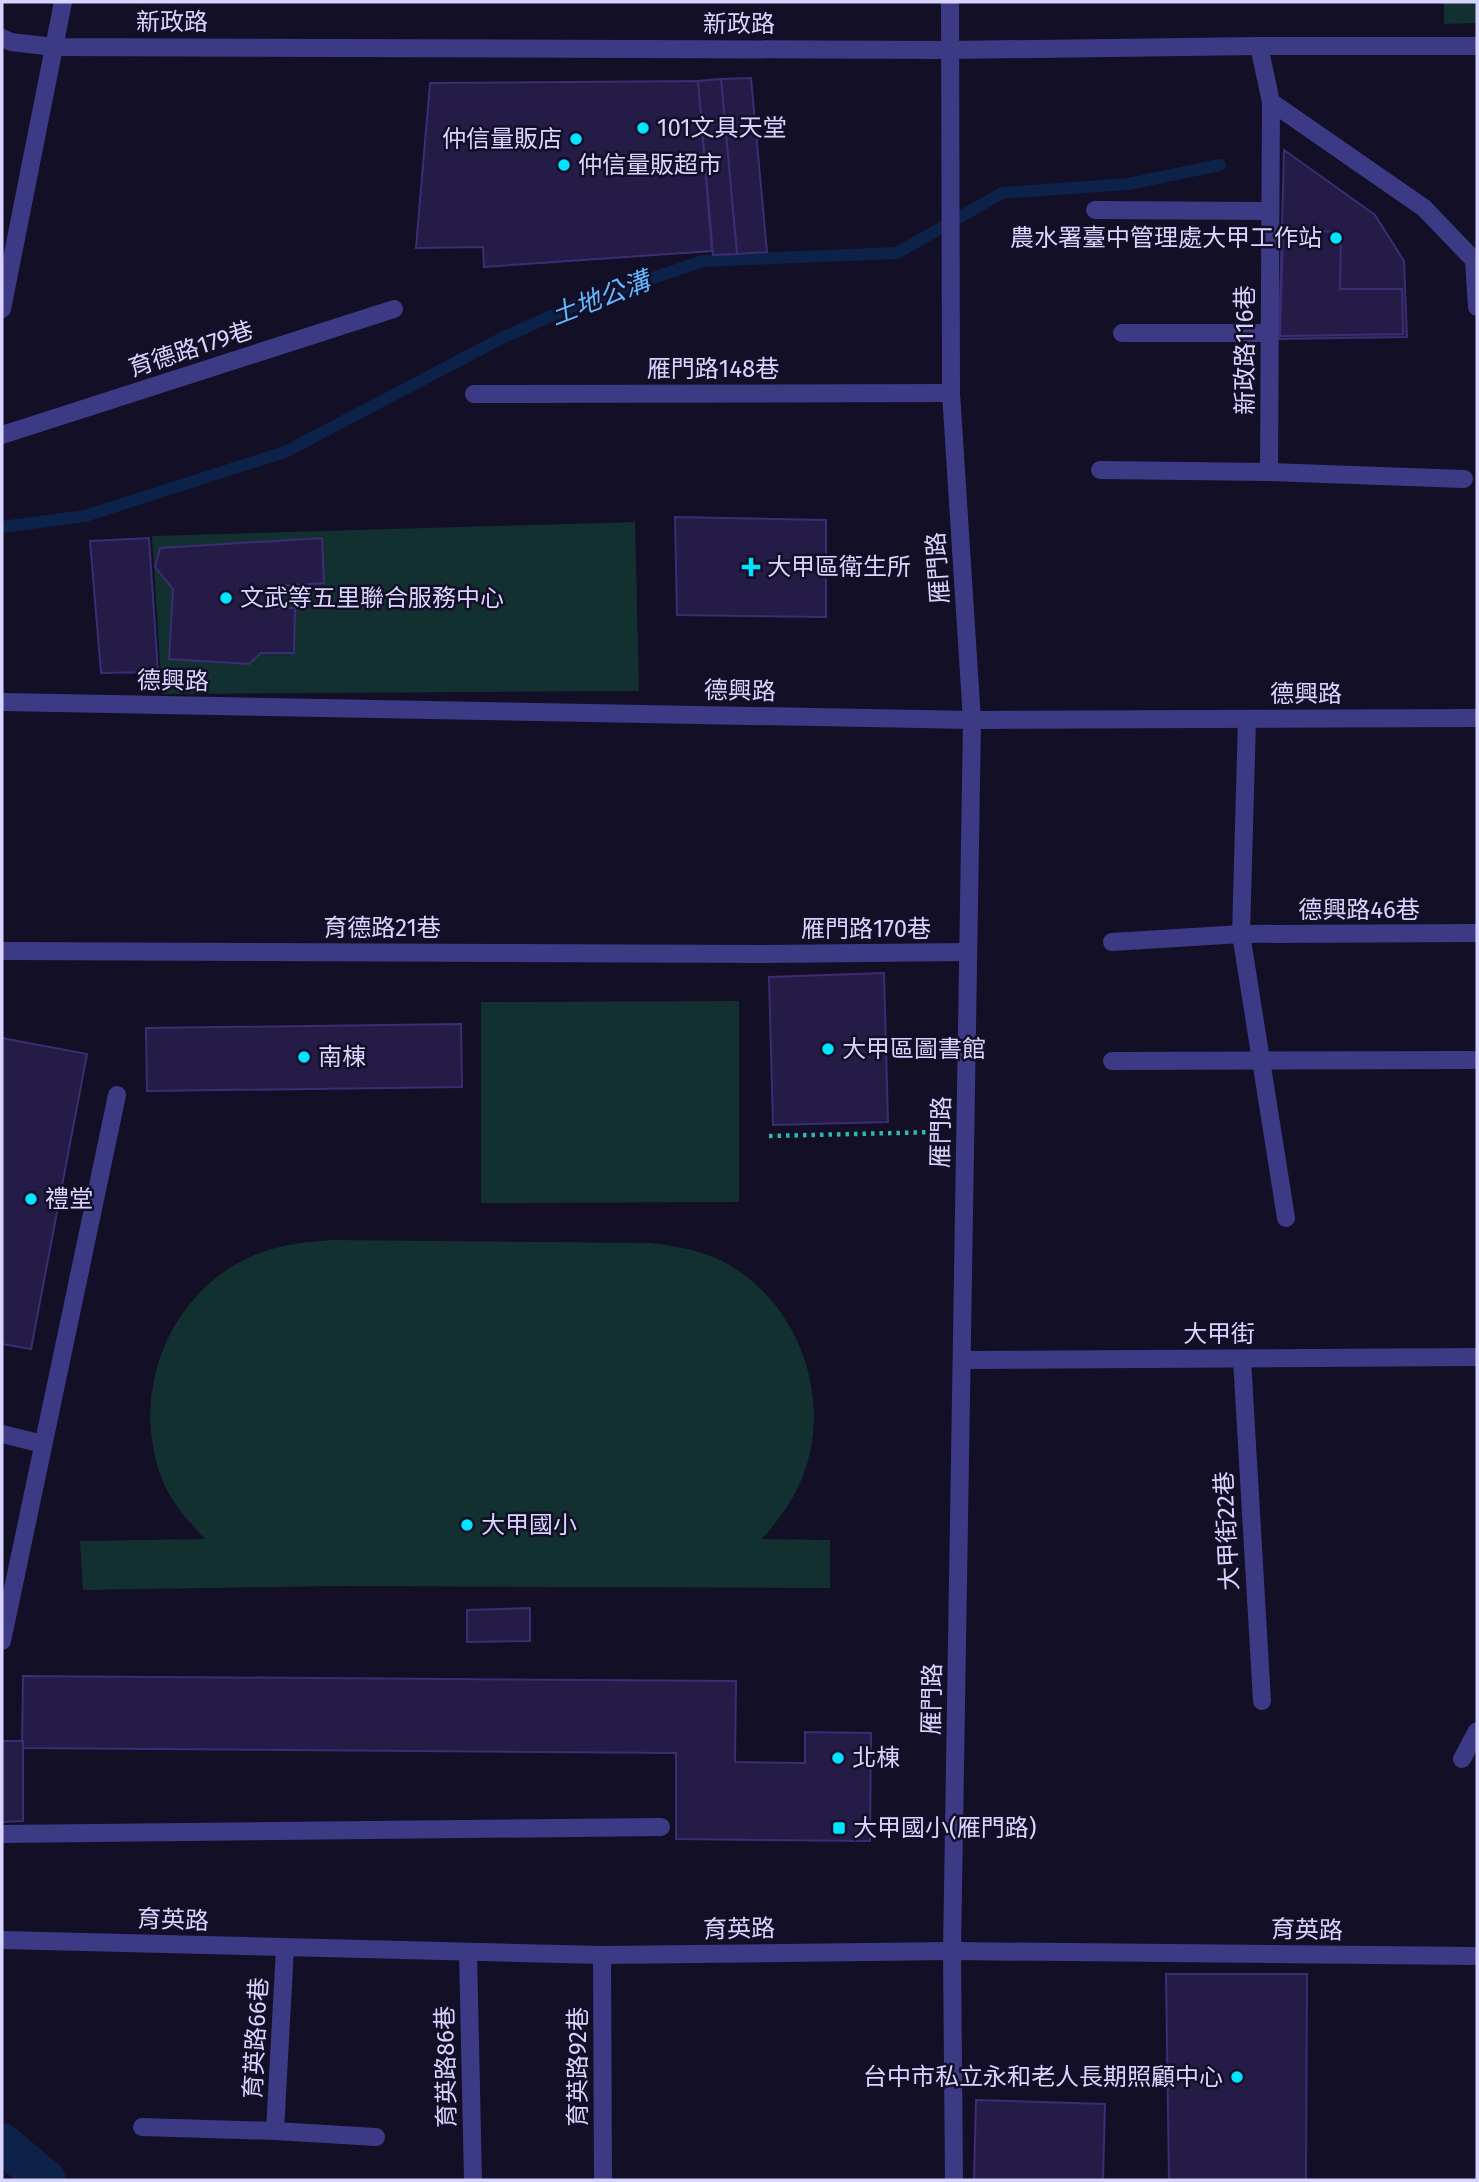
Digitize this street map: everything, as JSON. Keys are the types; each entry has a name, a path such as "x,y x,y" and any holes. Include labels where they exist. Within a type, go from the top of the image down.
{"street":[{"path":"2,309 63,2"},
{"name":"雁門路","path":"950,2 951,393 972,720 952,1951 954,2180"},
{"name":"新政路","path":"2,38 11,43 54,47 949,50 1477,46"},
{"name":"新政路116巷","path":"1259,46 1271,102 1269,471"},
{"path":"1271,102 1424,208 1474,260 1477,307"},
{"path":"1096,210 1269,211"},
{"name":"育德路179巷","path":"2,435 394,310"},
{"path":"1122,333 1269,333"},
{"name":"雁門路148巷","path":"474,394 951,393"},
{"path":"1100,470 1269,471 1464,479"},
{"name":"德興路","path":"2,702 972,720 1477,718"},
{"path":"1247,719 1241,934 1286,1218"},
{"name":"德興路46巷","path":"1112,942 1241,934 1477,933"},
{"name":"育德路21巷","path":"2,951 763,954"},
{"name":"雁門路170巷","path":"763,954 968,952"},
{"path":"1112,1061 1477,1060"},
{"path":"2,1641 117,1095"},
{"name":"大甲街","path":"962,1360 1477,1357"},
{"name":"大甲街22巷","path":"1242,1359 1262,1701"},
{"path":"2,1434 43,1444"},
{"path":"1462,1759 1477,1731"},
{"path":"2,1834 661,1827"},
{"name":"育英路","path":"2,1940 602,1955 952,1951 1477,1956"},
{"name":"育英路66巷","path":"275,2131 285,1948"},
{"name":"育英路86巷","path":"468,1952 473,2180"},
{"name":"育英路92巷","path":"602,1955 603,2180"},
{"name":"育英路66巷","path":"142,2127 376,2137"}],"path":[{"path":"769,1136 965,1132"}],"green space":[{"path":"1444,2 1477,2 1477,23 1444,24"},
{"path":"635,522 639,691 162,694 152,536"},
{"path":"739,1001 739,1202 481,1203 481,1002"},
{"path":"333,1240 650,1243 692,1250 731,1266 754,1283 774,1304 791,1328 803,1354 814,1410 812,1439 802,1478 788,1506 762,1539 830,1540 830,1588 342,1586 83,1590 80,1541 205,1539 168,1492 160,1474 152,1442 150,1410 154,1378 164,1348 178,1320 198,1295 222,1274 250,1257 290,1245"}],"building":[{"path":"751,78 767,252 737,254 721,79"},
{"path":"721,79 737,254 713,255 698,81"},
{"name":"仲信量販超市","path":"698,81 712,251 484,267 483,247 416,248 430,83"},
{"name":"農水署臺中管理處大甲工作站","path":"1284,150 1375,215 1404,261 1407,337 1279,339"},
{"path":"1283,230 1341,232 1340,289 1402,289 1403,334 1280,336"},
{"name":"大甲區衛生所","path":"675,517 826,520 826,617 677,615"},
{"path":"149,538 158,672 101,673 90,541"},
{"name":"文武等五里聯合服務中心","path":"322,538 324,583 279,586 280,608 295,608 294,653 261,653 249,664 169,659 173,589 155,567 160,548"},
{"name":"大甲區圖書館","path":"884,973 888,1122 773,1125 769,977"},
{"name":"南棟","path":"461,1024 462,1087 147,1091 146,1028"},
{"name":"禮堂","path":"2,1038 87,1054 31,1349 2,1344"},
{"path":"530,1608 530,1641 467,1642 467,1610"},
{"name":"北棟","path":"23,1676 736,1681 735,1762 805,1763 805,1732 871,1733 870,1841 676,1839 676,1753 22,1748"},
{"path":"2,1741 23,1741 23,1821 2,1822"},
{"name":"台中市私立永和老人長期照顧中心","path":"1166,1974 1307,1974 1306,2180 1169,2180"},
{"path":"976,2100 1105,2104 1103,2180 974,2180"}],"waterway":[{"name":"土地公溝","path":"2,527 85,516 285,452 502,338 580,303 703,261 897,253 1002,193 1128,184 1220,165"},
{"path":"2,2143 46,2180"}],"place":[{"name":"101文具天堂","path":"643,128"},
{"name":"仲信量販店","path":"576,139"},
{"name":"仲信量販超市","path":"564,165"},
{"name":"農水署臺中管理處大甲工作站","path":"1336,238"},
{"name":"大甲區衛生所","path":"751,567"},
{"name":"文武等五里聯合服務中心","path":"226,598"},
{"name":"大甲區圖書館","path":"828,1049"},
{"name":"南棟","path":"304,1057"},
{"name":"禮堂","path":"31,1199"},
{"name":"大甲國小","path":"467,1525"},
{"name":"北棟","path":"838,1758"},
{"name":"大甲國小(雁門路)","path":"839,1828"},
{"name":"台中市私立永和老人長期照顧中心","path":"1237,2077"}]}
